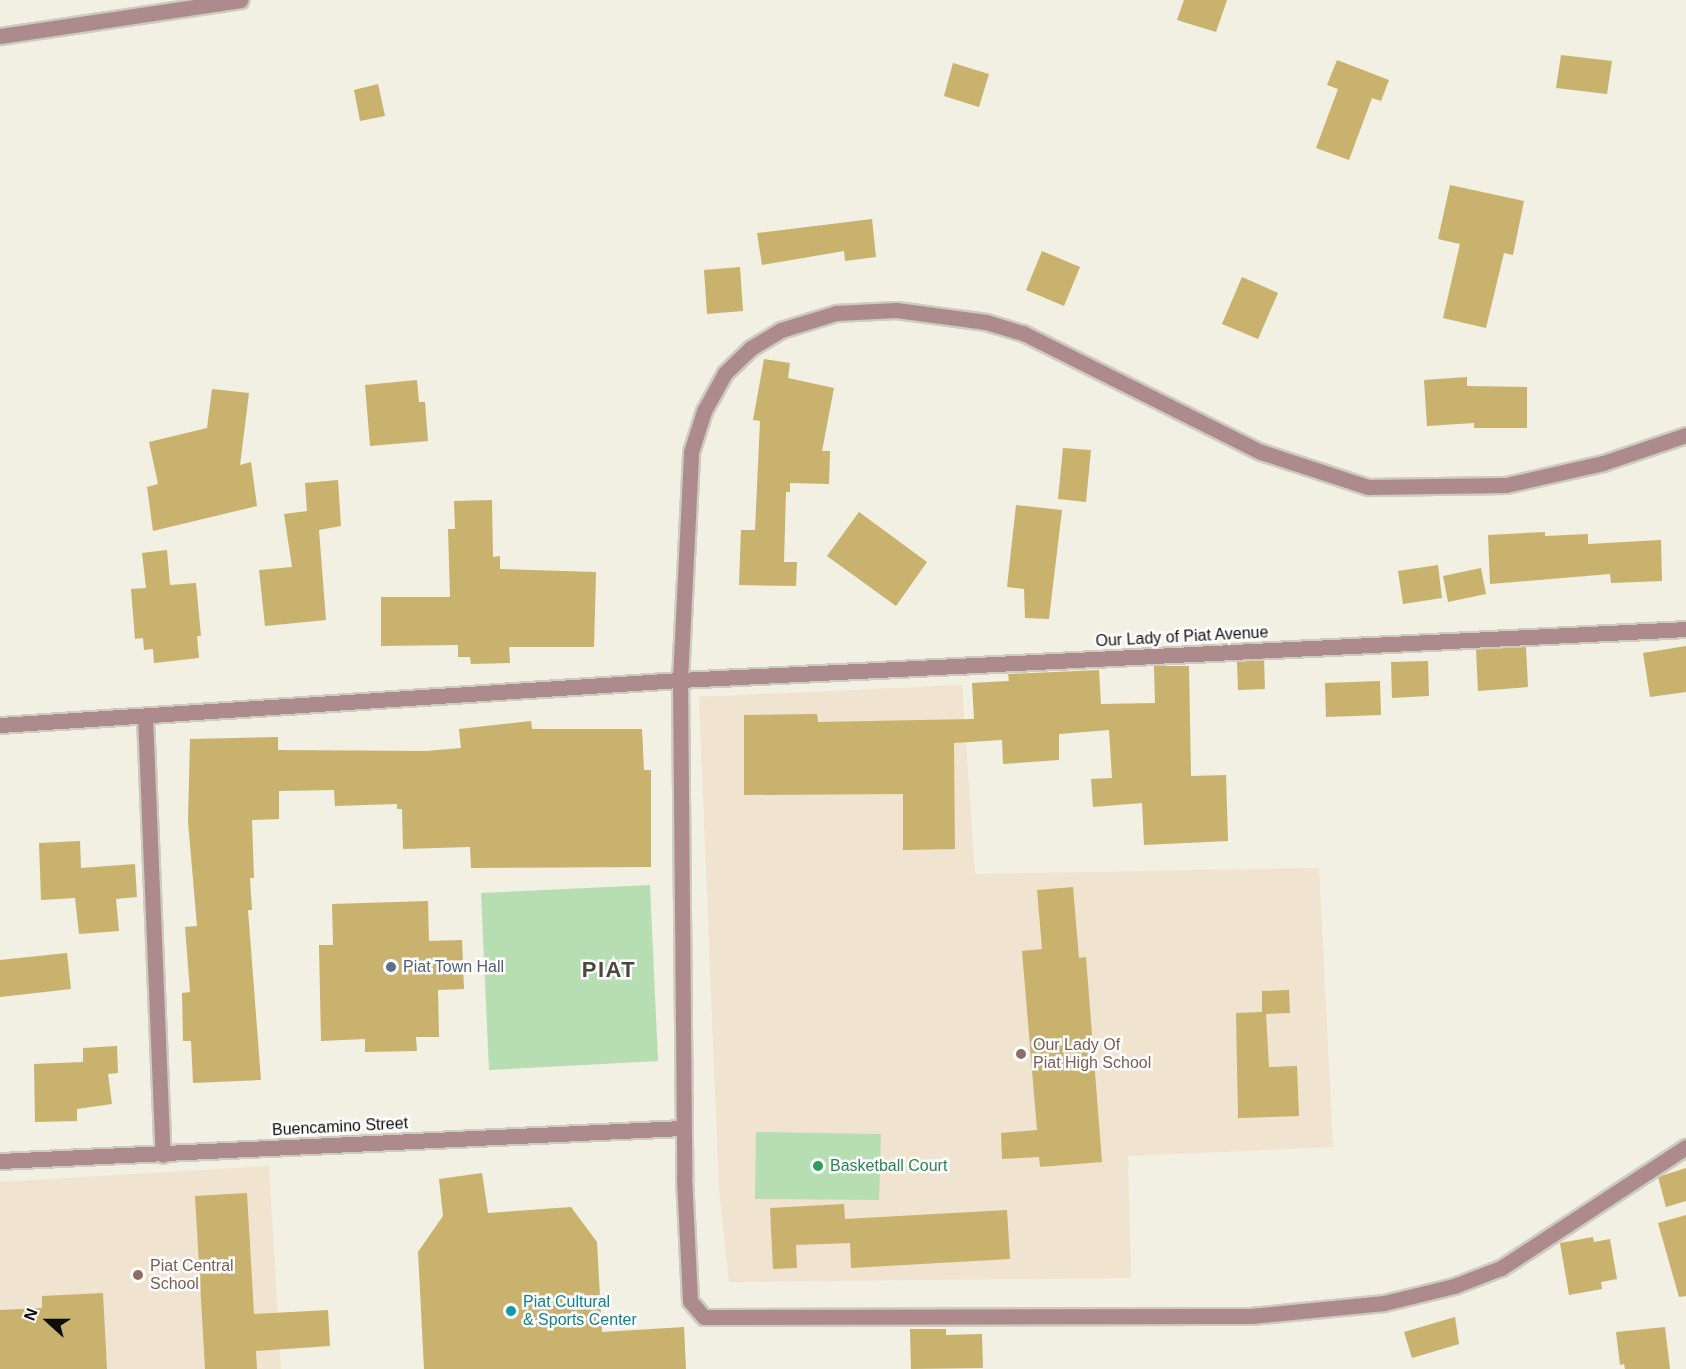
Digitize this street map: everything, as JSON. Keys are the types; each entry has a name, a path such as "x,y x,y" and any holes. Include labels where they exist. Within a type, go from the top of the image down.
{"street":[{"path":"0,36 240,0"},
{"path":"1686,435 1603,463 1506,485 1368,487 1261,452 1023,333 995,324 896,310 836,313 781,330 752,348 724,373 704,411 691,452 680,680 683,1128 690,1301 704,1317 720,1320 1251,1316 1384,1303 1454,1286 1501,1268 1686,1147"},
{"name":"Our Lady of Piat Avenue","path":"0,724 680,680 1686,629"},
{"path":"145,716 163,1155"},
{"name":"Buencamino Street","path":"0,1161 163,1155 683,1128"}],"shaded area":[{"name":"Our Lady Of Piat High School","path":"962,685 975,874 1319,868 1333,1147 1128,1156 1131,1278 729,1282 719,1189 699,697"},
{"name":"Piat Central School","path":"269,1166 281,1369 0,1369 0,1182"}],"green space":[{"path":"650,885 658,1061 489,1070 481,893"},
{"name":"Basketball Court","path":"756,1132 881,1134 879,1200 755,1199"}],"building":[{"path":"1184,0 1227,0 1216,32 1177,20"},
{"path":"1561,55 1612,61 1607,94 1556,88"},
{"path":"1337,60 1389,80 1381,101 1372,98 1349,160 1316,148 1338,89 1327,85"},
{"path":"953,63 989,74 979,107 944,96"},
{"path":"378,84 385,116 360,121 354,90"},
{"path":"1450,185 1524,201 1513,255 1504,253 1486,328 1443,318 1460,244 1438,239"},
{"path":"872,219 876,257 845,261 844,251 762,265 757,233"},
{"path":"1042,251 1080,267 1064,306 1026,290"},
{"path":"740,267 743,311 707,314 704,270"},
{"path":"1242,277 1278,293 1258,339 1222,324"},
{"path":"764,359 790,363 788,378 834,388 822,451 830,451 829,484 790,483 790,492 786,492 784,562 797,562 796,586 739,585 741,530 755,530 760,421 753,420"},
{"path":"1467,377 1467,386 1527,387 1527,428 1474,428 1474,423 1427,426 1424,380"},
{"path":"417,380 419,402 425,402 428,441 370,446 365,385"},
{"path":"212,389 249,393 240,465 251,462 257,506 153,531 147,487 158,484 149,442 207,428"},
{"path":"1063,448 1091,450 1086,502 1058,499"},
{"path":"338,480 341,526 319,530 326,620 265,626 259,570 292,567 284,514 307,511 305,483"},
{"path":"492,500 493,557 500,556 500,569 596,572 594,647 509,647 510,663 471,664 470,657 458,657 458,645 381,646 381,597 450,597 448,529 455,529 454,501"},
{"path":"1016,505 1062,510 1049,619 1025,618 1024,589 1007,587"},
{"path":"859,512 927,562 896,606 827,556"},
{"path":"1545,532 1545,536 1588,534 1588,544 1661,540 1662,581 1611,583 1610,574 1490,584 1488,535"},
{"path":"167,550 170,585 196,583 201,636 197,636 199,658 154,663 153,649 144,650 143,638 135,639 131,589 146,588 142,553"},
{"path":"1438,565 1442,598 1403,604 1398,571"},
{"path":"1481,568 1486,594 1448,602 1443,576"},
{"path":"1686,646 1686,692 1650,697 1643,653"},
{"path":"1526,647 1528,687 1478,691 1476,649"},
{"path":"1264,660 1265,689 1238,690 1237,662"},
{"path":"1428,661 1429,696 1392,698 1391,662"},
{"path":"1154,666 1189,666 1191,776 1226,775 1228,841 1144,845 1142,803 1093,807 1091,779 1112,778 1109,730 1059,734 1059,760 1003,764 1002,740 954,743 955,849 903,850 903,794 744,795 744,715 817,714 818,722 974,719 972,683 1009,681 1008,674 1099,670 1101,704 1155,703"},
{"path":"1380,681 1381,715 1326,717 1325,683"},
{"path":"531,721 532,729 642,729 644,770 651,770 651,867 471,868 470,847 403,849 402,809 397,809 397,804 335,806 334,790 279,791 279,819 252,820 254,878 250,878 252,910 248,910 261,1080 193,1083 191,1041 183,1041 182,993 190,992 185,927 197,926 188,822 190,739 278,737 278,750 426,751 461,748 459,729"},
{"path":"80,841 81,868 135,864 137,897 116,899 119,931 79,934 75,898 41,900 39,843"},
{"path":"1073,887 1079,958 1086,957 1102,1162 1040,1167 1039,1157 1002,1159 1001,1133 1037,1130 1022,951 1042,949 1037,890"},
{"name":"Piat Town Hall","path":"428,901 429,941 462,940 464,989 438,990 439,1037 416,1037 417,1051 365,1052 365,1039 321,1041 319,945 333,945 332,904"},
{"path":"67,953 71,989 0,997 0,960"},
{"path":"1289,990 1290,1013 1266,1014 1269,1067 1297,1066 1299,1116 1238,1118 1236,1013 1262,1012 1262,991"},
{"path":"117,1046 118,1073 108,1074 112,1104 77,1109 77,1121 35,1122 34,1064 83,1062 83,1048"},
{"path":"1686,1168 1686,1201 1666,1207 1658,1177"},
{"name":"Piat Cultural & Sports Center","path":"482,1173 488,1213 571,1207 597,1242 602,1332 684,1327 686,1369 424,1369 418,1252 443,1216 439,1179"},
{"path":"247,1193 254,1314 328,1310 330,1346 256,1351 257,1369 205,1369 195,1196"},
{"path":"844,1204 845,1219 1007,1210 1010,1259 851,1268 850,1243 796,1245 797,1268 773,1269 770,1208"},
{"path":"1686,1215 1686,1296 1679,1297 1658,1223"},
{"path":"1593,1237 1594,1242 1610,1239 1617,1279 1601,1282 1602,1289 1569,1295 1560,1243"},
{"path":"103,1293 107,1369 0,1369 0,1310 42,1308 42,1296"},
{"path":"1455,1317 1459,1344 1412,1358 1404,1332"},
{"path":"1665,1327 1670,1369 1625,1369 1624,1364 1620,1365 1616,1332"},
{"path":"910,1329 946,1329 946,1335 982,1334 983,1368 911,1369"}],"place":[{"name":"Piat Town Hall","path":"391,967"},
{"name":"Our Lady Of Piat High School","path":"1021,1054"},
{"name":"Basketball Court","path":"818,1166"},
{"name":"Piat Central School","path":"138,1275"},
{"name":"Piat Cultural & Sports Center","path":"511,1311"}],"district":[{"name":"PIAT","path":"609,970"}]}
